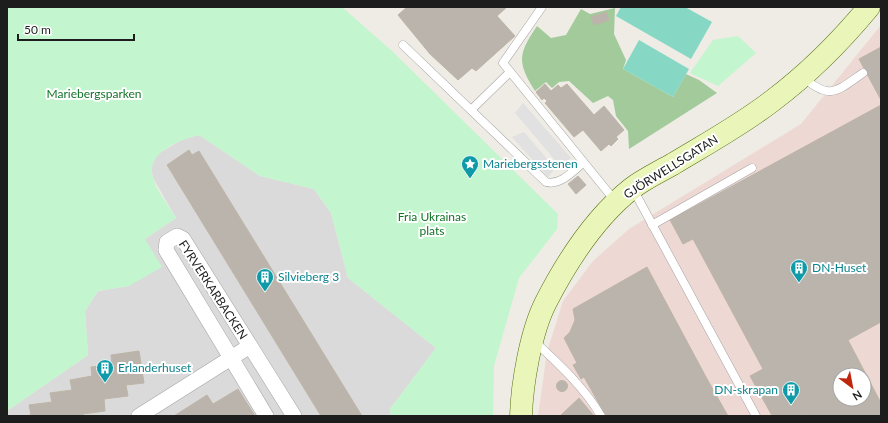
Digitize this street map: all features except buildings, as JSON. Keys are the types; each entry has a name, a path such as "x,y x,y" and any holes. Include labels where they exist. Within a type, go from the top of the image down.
{"street":[{"name":"GJÖRWELLSGATAN","path":"521,416 527,367 546,302 567,266 587,237 616,202 632,188 740,124 803,77 826,55 870,7"},
{"name":"FYRVERKARBACKEN","path":"266,416 166,250 167,242 177,236 183,239 294,416"},
{"name":"FYRVERKARBACKEN","path":"139,416 250,346"}],"lane":[{"path":"542,7 503,63 616,202"},
{"path":"403,45 546,182 550,183 560,180 583,163"},
{"path":"471,110 510,72"},
{"path":"803,77 817,89 828,92 839,89 863,73"},
{"path":"652,225 752,168"},
{"path":"632,188 756,416"},
{"path":"534,341 566,371 595,405 601,416"}],"shaded area":[{"path":"881,25 881,416 538,416 547,352 563,301 593,261 629,229 801,124"},
{"path":"523,103 571,158 560,166 515,113"},
{"path":"524,132 555,168 548,177 512,137"},
{"path":"199,135 260,176 314,189 331,213 348,278 436,348 390,409 391,416 7,416 7,411 88,355 85,311 98,291 129,286 145,239 176,218 153,178 151,167 156,155 183,139"}],"green space":[{"name":"Mariebergsparken","path":"7,7 342,7 392,51 558,214 557,229 519,278 494,366 493,416 391,416 390,409 436,348 348,278 331,213 314,189 260,176 199,135 174,144 159,154 154,161 152,169 153,178 157,188 176,218 145,239 162,267 129,286 98,291 85,311 88,355 7,411"},
{"path":"621,7 685,7 712,22 691,59 616,16"},
{"path":"615,8 614,34 626,60 623,69 673,97 686,74 699,80 717,93 629,149 628,131 616,116 613,100 608,96 593,103 569,81 559,82 552,88 546,82 535,91 525,73 522,58 526,44 537,26 551,38 566,35 581,9 590,14"},
{"path":"738,36 756,53 718,86 690,73 713,40"},
{"path":"639,40 689,69 673,97 623,69"}],"place":[{"name":"Mariebergsstenen","path":"470,179"},
{"name":"DN-Huset","path":"799,283"},
{"name":"Silvieberg 3","path":"265,292"},
{"name":"Erlanderhuset","path":"105,383"},
{"name":"DN-skrapan","path":"791,405"}],"park label":[{"name":"Fria Ukrainas plats","path":"432,224"}]}
